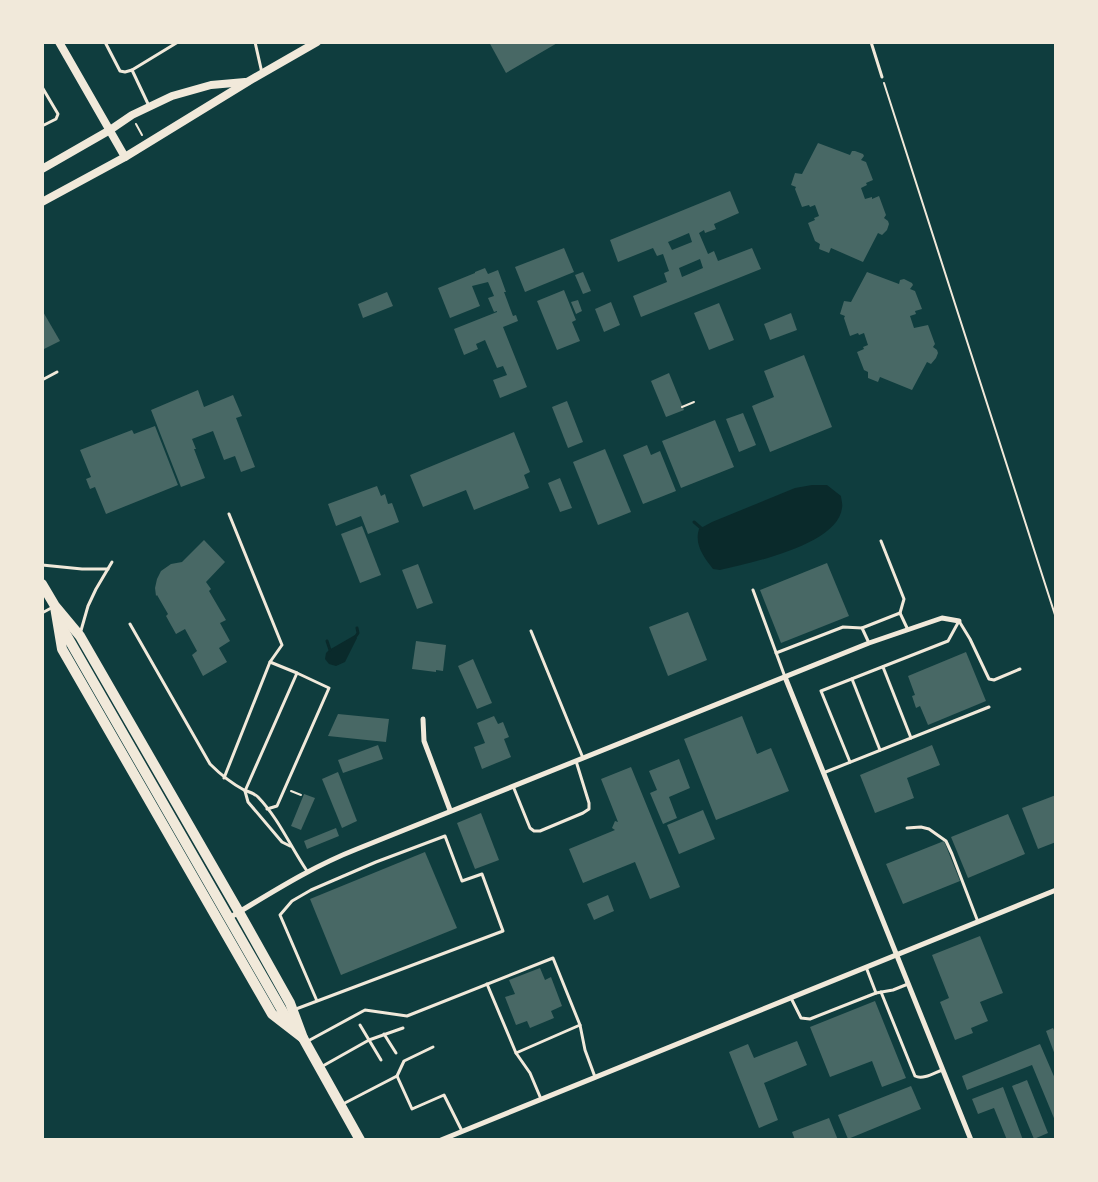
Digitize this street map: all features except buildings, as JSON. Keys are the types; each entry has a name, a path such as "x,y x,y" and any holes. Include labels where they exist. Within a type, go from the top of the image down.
{"highway":[{"path":"42,584 55,606 80,636 239,912 293,1010 301,1038"},
{"path":"55,606 62,649 272,1014 301,1038"},
{"path":"57,619 229,918 320,1067 360,1140"}],"street":[{"path":"59,42 125,157"},
{"path":"42,202 125,157 315,43"},
{"path":"42,169 110,130 132,115 172,96 211,85 249,81"},
{"path":"229,918 280,886 337,856 450,810 869,644 942,618 959,621"},
{"path":"785,677 971,1140"},
{"path":"423,719 424,741 450,810"},
{"path":"441,1140 1056,890"}],"lane":[{"path":"105,42 120,71 125,72 132,70 178,42"},
{"path":"255,42 262,74"},
{"path":"871,42 882,77"},
{"path":"132,70 149,106"},
{"path":"42,87 58,114 56,119 42,126"},
{"path":"42,380 57,372"},
{"path":"224,778 270,662 282,645 229,514"},
{"path":"881,541 904,599 900,613 908,630"},
{"path":"80,636 88,606 112,562"},
{"path":"42,565 82,569 108,569"},
{"path":"753,590 785,677"},
{"path":"42,613 55,606"},
{"path":"776,653 843,627 862,628 900,613"},
{"path":"850,762 822,691 948,641 959,621 970,639 989,679 994,680 1020,669"},
{"path":"130,624 210,764 224,778 245,791 256,795 288,836 290,846 307,872"},
{"path":"862,628 869,644"},
{"path":"531,631 583,758"},
{"path":"267,809 277,806 329,688 270,662"},
{"path":"883,667 911,738"},
{"path":"290,846 282,842 248,802 245,791 297,674"},
{"path":"852,679 880,750"},
{"path":"822,773 989,707"},
{"path":"513,786 530,828 534,831 540,831 589,809 589,802 575,761"},
{"path":"907,828 921,827 929,829 946,841 978,922"},
{"path":"293,1010 317,1001 503,931 482,874 462,881 445,836 376,862 311,890 292,901 280,915 317,1001"},
{"path":"301,1038 365,1010 407,1016 553,958 580,1025 585,1050 595,1077"},
{"path":"866,967 879,992 915,1076 922,1078 942,1070"},
{"path":"487,984 516,1053 530,1073 541,1099"},
{"path":"791,998 801,1018 810,1019 879,992 893,990 908,984"},
{"path":"360,1025 382,1060"},
{"path":"516,1053 580,1025"},
{"path":"320,1067 369,1040 403,1028"},
{"path":"384,1034 396,1054"},
{"path":"341,1105 397,1076 404,1061 433,1047"},
{"path":"397,1076 412,1109 444,1095 462,1131"}],"path":[{"path":"882,77 1056,618"},
{"path":"136,123 142,135"},
{"path":"682,407 694,402"},
{"path":"285,788 301,795"}],"water":[{"path":"827,485 841,496 842,508 837,521 825,532 810,542 771,557 720,570 713,569 699,546 699,529 795,488"},
{"path":"355,635 357,638 345,662 336,666 329,664 325,659 326,653"}],"waterway":[{"path":"694,522 701,528"},
{"path":"356,636 358,633 357,628"},
{"path":"327,641 330,650"}]}
